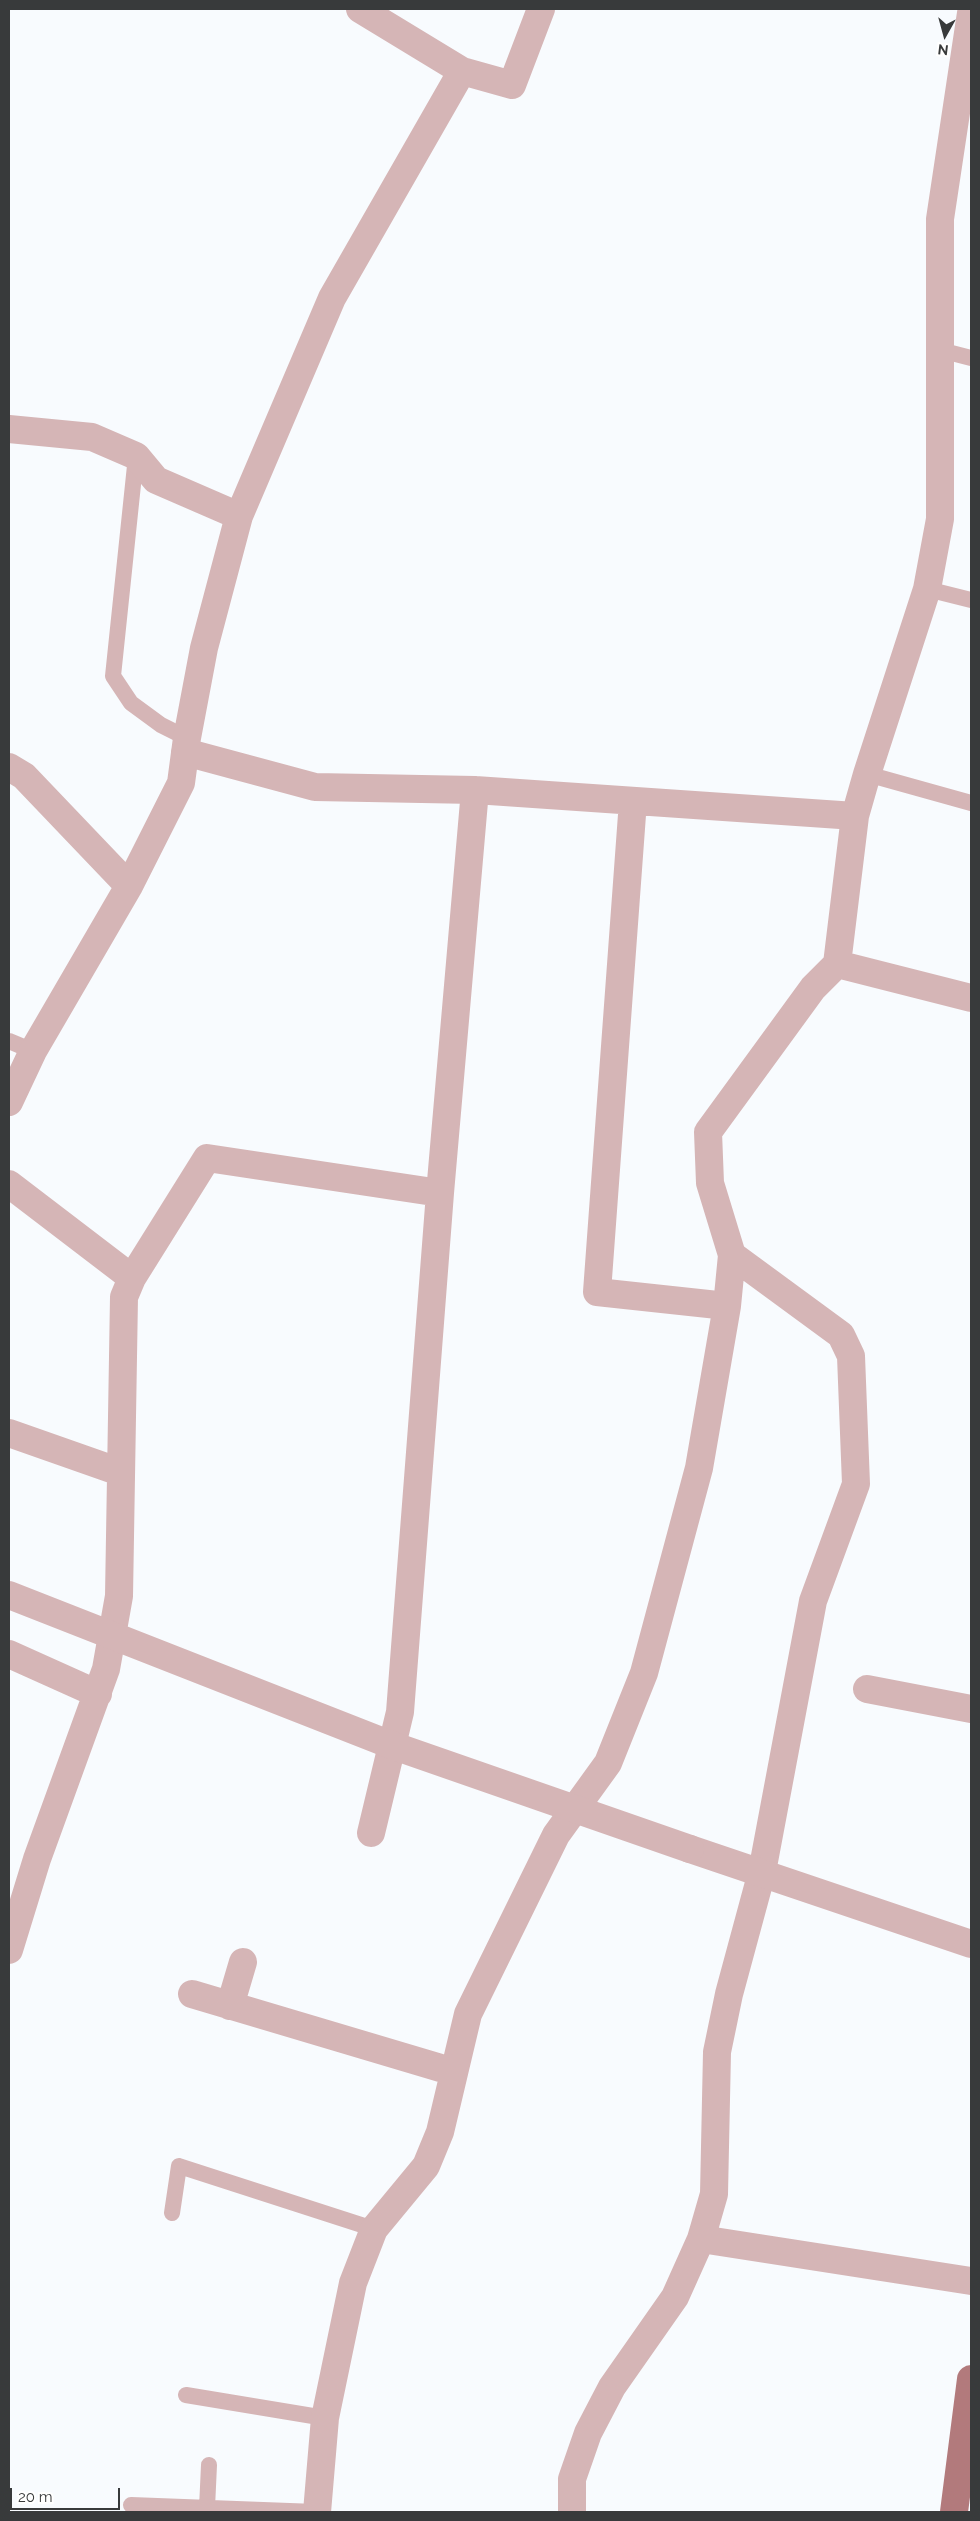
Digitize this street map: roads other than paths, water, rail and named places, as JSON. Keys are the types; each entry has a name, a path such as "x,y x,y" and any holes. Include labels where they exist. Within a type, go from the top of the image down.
{"main road":[{"path":"954,2512 971,2379"}],"street":[{"path":"360,9 462,71 512,85 541,9"},
{"path":"316,2512 325,2418 353,2284 374,2229 426,2166 440,2132 468,2014 556,1834 608,1762 644,1673 699,1468 727,1306 732,1255 710,1183 708,1132 813,988 837,964 856,816 867,774 927,589 940,519 940,219 971,14"},
{"path":"9,1102 21,1046 129,886 181,783 204,648 239,516 332,298 462,71"},
{"path":"9,429 92,437 136,456 156,480 239,516"},
{"path":"186,745 315,787 474,790 856,816"},
{"path":"9,767 24,776 129,886"},
{"path":"371,1833 400,1712 440,1193 474,790"},
{"path":"633,801 597,1292 727,1306"},
{"path":"837,964 971,998"},
{"path":"9,1950 37,1859 106,1669 119,1596 124,1297 132,1278 207,1158 440,1193"},
{"path":"9,1184 132,1278"},
{"path":"572,2512 572,2480 588,2433 612,2387 675,2297 701,2239 714,2194 717,2052 728,1994 762,1872 813,1601 856,1484 851,1356 841,1335 732,1255"},
{"path":"9,1433 120,1472"},
{"path":"9,1595 394,1746 971,1944"},
{"path":"9,1654 98,1694"},
{"path":"866,1689 971,1709"},
{"path":"230,2006 243,1962"},
{"path":"192,1994 454,2072"},
{"path":"701,2239 971,2281"}],"lane":[{"path":"940,350 971,358"},
{"path":"136,456 113,676 131,702 186,745"},
{"path":"927,589 971,600"},
{"path":"867,774 971,803"},
{"path":"172,2213 179,2166 374,2229"},
{"path":"186,2395 325,2418"},
{"path":"207,2508 209,2465"},
{"path":"130,2505 316,2512"}]}
